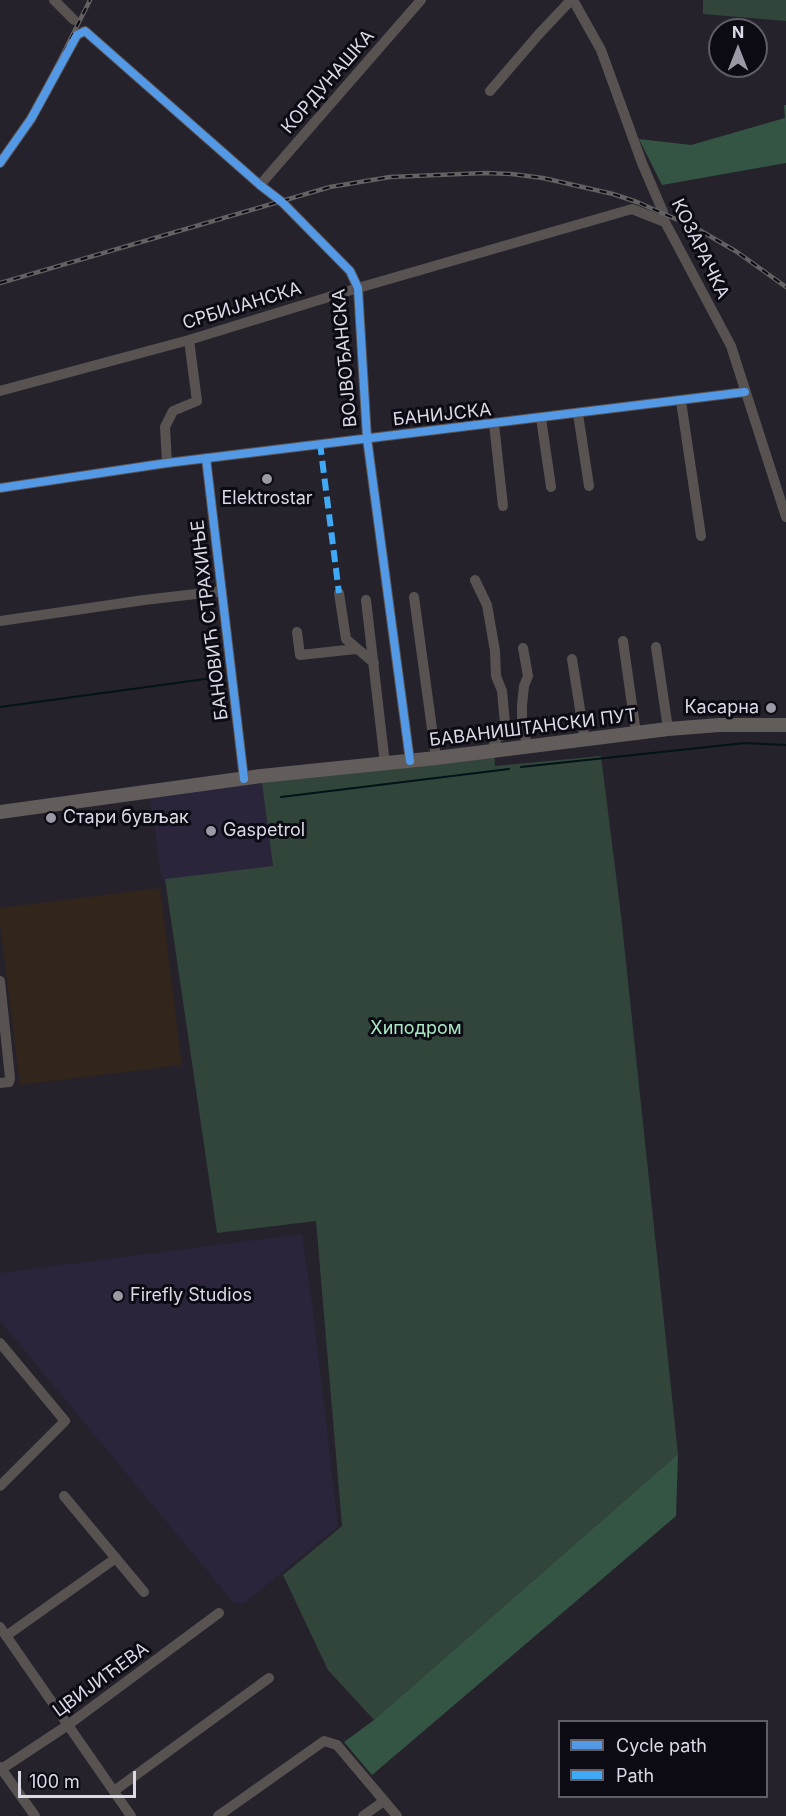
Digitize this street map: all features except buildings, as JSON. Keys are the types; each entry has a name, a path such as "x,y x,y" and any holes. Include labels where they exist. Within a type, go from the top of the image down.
{"main road":[{"name":"БАВАНИШТАНСКИ ПУТ","path":"0,812 244,779 585,741 669,729 719,725 786,725"}],"street":[{"path":"54,0 74,20"},
{"name":"КОРДУНАШКА","path":"260,185 421,0"},
{"path":"490,91 572,0"},
{"name":"КОЗАРАЧКА","path":"572,0 601,50 665,222 731,346 786,517"},
{"name":"ВОЈВОЂАНСКА","path":"0,163 36,112 77,35 85,31 282,202 350,271 358,288 367,438 410,761"},
{"name":"СРБИЈАНСКА","path":"0,391 189,340 358,288 632,209 665,222"},
{"path":"166,463 165,427 173,411 197,401 189,340"},
{"name":"БАНИЈСКА","path":"0,488 166,463 745,392"},
{"path":"681,401 701,536"},
{"path":"578,414 589,486"},
{"path":"541,418 551,487"},
{"path":"494,424 502,506"},
{"name":"БАНОВИЋ СТРАХИЊЕ","path":"206,458 244,779"},
{"path":"476,580 487,605 495,651 496,676 502,691 506,734 498,737 494,744 494,751"},
{"path":"0,621 222,591"},
{"path":"339,593 346,639 374,663"},
{"path":"414,597 435,758"},
{"path":"366,600 385,764"},
{"path":"297,632 300,656 356,649"},
{"path":"623,641 636,733"},
{"path":"656,647 669,729"},
{"path":"523,648 528,676 524,686 522,705 527,747"},
{"path":"573,659 585,741"},
{"path":"0,981 5,1082"},
{"path":"0,1343 65,1421 0,1486"},
{"path":"64,1496 144,1592"},
{"path":"116,1558 3,1631 131,1816"},
{"name":"ЦВИЈИЋЕВА","path":"0,1768 68,1725 219,1613"},
{"path":"114,1791 269,1678"},
{"path":"218,1816 324,1741 337,1745 397,1816"},
{"path":"0,1768 35,1816"},
{"path":"363,1816 384,1801"}],"shaded area":[{"name":"Gaspetrol","path":"262,783 273,866 162,881 150,796"},
{"path":"160,888 182,1065 20,1085 0,908"},
{"path":"302,1234 338,1527 244,1603 234,1603 0,1321 0,1273"}],"green space":[{"path":"703,0 786,0 786,21 703,14"},
{"path":"784,105 786,105 786,163 662,185 639,139 691,145 785,118"},
{"name":"Хиподром","path":"494,751 495,766 601,756 621,915 678,1454 374,1720 328,1670 283,1575 342,1526 316,1221 217,1233 165,879 273,866 261,776"},
{"path":"678,1454 676,1516 372,1775 344,1742 374,1720"}],"waterway":[{"path":"0,707 220,677"},
{"path":"521,767 745,743 786,745"},
{"path":"281,797 509,769"}],"railway":[{"path":"0,160 24,127 41,98 90,0"},
{"path":"0,283 330,187 390,177 485,173 543,178 613,194 637,202 696,228 737,252 786,287"}],"marked path":[{"path":"320,443 339,593"}],"cycle path":[{"path":"0,163 31,119 77,35 85,31 282,202 350,271 358,288 367,438 410,761"},
{"path":"0,488 167,463 745,392"},
{"path":"206,458 244,779"}],"place":[{"name":"Elektrostar","path":"267,479"},
{"name":"Касарна","path":"771,708"},
{"name":"Стари бувљак","path":"51,818"},
{"name":"Gaspetrol","path":"211,831"},
{"name":"Firefly Studios","path":"118,1296"}]}
